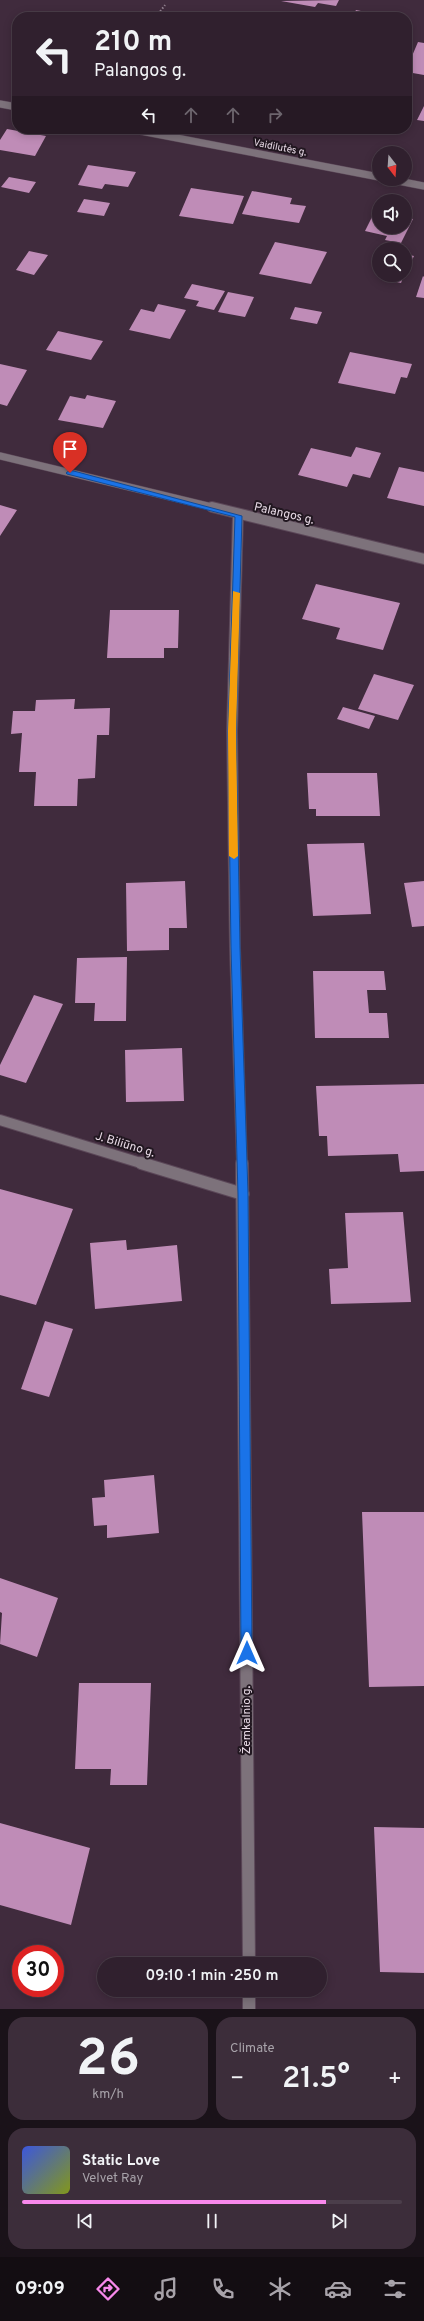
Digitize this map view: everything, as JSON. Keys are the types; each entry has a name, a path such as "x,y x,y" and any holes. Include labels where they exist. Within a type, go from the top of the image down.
{"street":[{"path":"0,104 12,106"},
{"name":"Vaidilutės g.","path":"156,134 372,176"},
{"path":"412,184 424,186"},
{"name":"Palangos g.","path":"0,456 238,516 424,559"},
{"name":"Žemkalnio g.","path":"238,516 232,731 235,948 243,1194 249,1957"},
{"name":"J. Biliūno g.","path":"0,1120 243,1194"},
{"path":"249,1997 249,2009"}],"path":[{"path":"159,12 164,5"}],"building":[{"path":"339,0 336,6 318,3 315,7 281,1"},
{"path":"356,10 366,12 355,12"},
{"path":"418,42 424,43 424,75 412,73 412,56"},
{"path":"424,106 424,121 417,120"},
{"path":"7,129 12,130 12,134 35,134 46,136 35,156 0,150 0,140"},
{"path":"88,165 136,172 128,187 105,184 102,189 78,185"},
{"path":"9,177 36,182 29,193 1,187"},
{"path":"191,188 244,196 233,224 179,216"},
{"path":"252,191 292,198 290,204 306,206 299,223 242,214"},
{"path":"84,199 110,203 104,216 77,212"},
{"path":"372,217 372,233 365,231"},
{"path":"378,234 406,234 402,242 385,240 387,236"},
{"path":"275,242 327,252 311,284 259,274"},
{"path":"29,251 48,255 34,275 16,270"},
{"path":"423,276 424,298 416,297"},
{"path":"192,284 225,291 214,310 196,306 199,301 184,298"},
{"path":"228,292 254,297 245,317 218,312"},
{"path":"158,304 186,310 170,339 129,330 141,309 154,312"},
{"path":"295,307 322,312 317,324 290,319"},
{"path":"58,331 103,341 91,360 46,350"},
{"path":"350,352 412,364 407,378 401,377 395,394 338,383"},
{"path":"0,364 27,370 7,406 0,404"},
{"path":"87,395 116,401 103,428 58,420 70,396 85,399"},
{"path":"356,447 381,453 370,478 353,474 347,487 298,475 311,448 351,457"},
{"path":"399,467 424,472 424,506 387,498"},
{"path":"0,505 17,510 0,536"},
{"path":"316,584 400,603 383,650 336,639 340,628 302,619"},
{"path":"110,610 179,610 178,648 164,648 164,658 107,658"},
{"path":"374,674 414,685 398,720 358,709"},
{"path":"75,699 74,709 110,708 109,735 97,735 95,778 78,779 77,806 34,806 36,772 19,772 22,733 11,734 13,711 35,711 36,700"},
{"path":"343,707 375,716 369,729 337,719"},
{"path":"307,773 377,773 380,816 316,816 316,809 309,809"},
{"path":"364,843 371,914 313,916 307,844"},
{"path":"185,881 187,928 169,928 169,950 127,951 126,883"},
{"path":"424,881 424,926 412,927 404,883"},
{"path":"127,957 126,1021 94,1021 95,1003 75,1003 77,958"},
{"path":"313,971 384,971 386,990 367,990 369,1013 387,1013 389,1038 315,1038"},
{"path":"34,995 63,1004 26,1083 0,1075 0,1065"},
{"path":"182,1048 184,1101 126,1102 125,1050"},
{"path":"424,1084 424,1171 400,1172 398,1154 328,1156 327,1136 319,1136 316,1086"},
{"path":"0,1189 73,1209 36,1305 0,1295"},
{"path":"403,1212 411,1302 331,1304 329,1269 348,1268 345,1213"},
{"path":"126,1240 127,1250 177,1245 182,1301 95,1309 90,1243"},
{"path":"45,1321 73,1329 49,1397 21,1389"},
{"path":"154,1475 159,1533 107,1538 107,1525 94,1526 92,1498 105,1497 104,1480"},
{"path":"362,1512 424,1512 424,1686 369,1687"},
{"path":"0,1578 58,1598 37,1657 0,1644 2,1613 0,1612"},
{"path":"79,1683 151,1683 147,1785 110,1785 111,1769 75,1769"},
{"path":"0,1823 90,1848 71,1925 0,1905"},
{"path":"374,1827 424,1828 424,1973 380,1972"}],"slow traffic":[{"path":"234,856 232,731 236,593"}],"route":[{"path":"70,473 238,516 232,731 235,948 243,1194 247,1653"}]}
